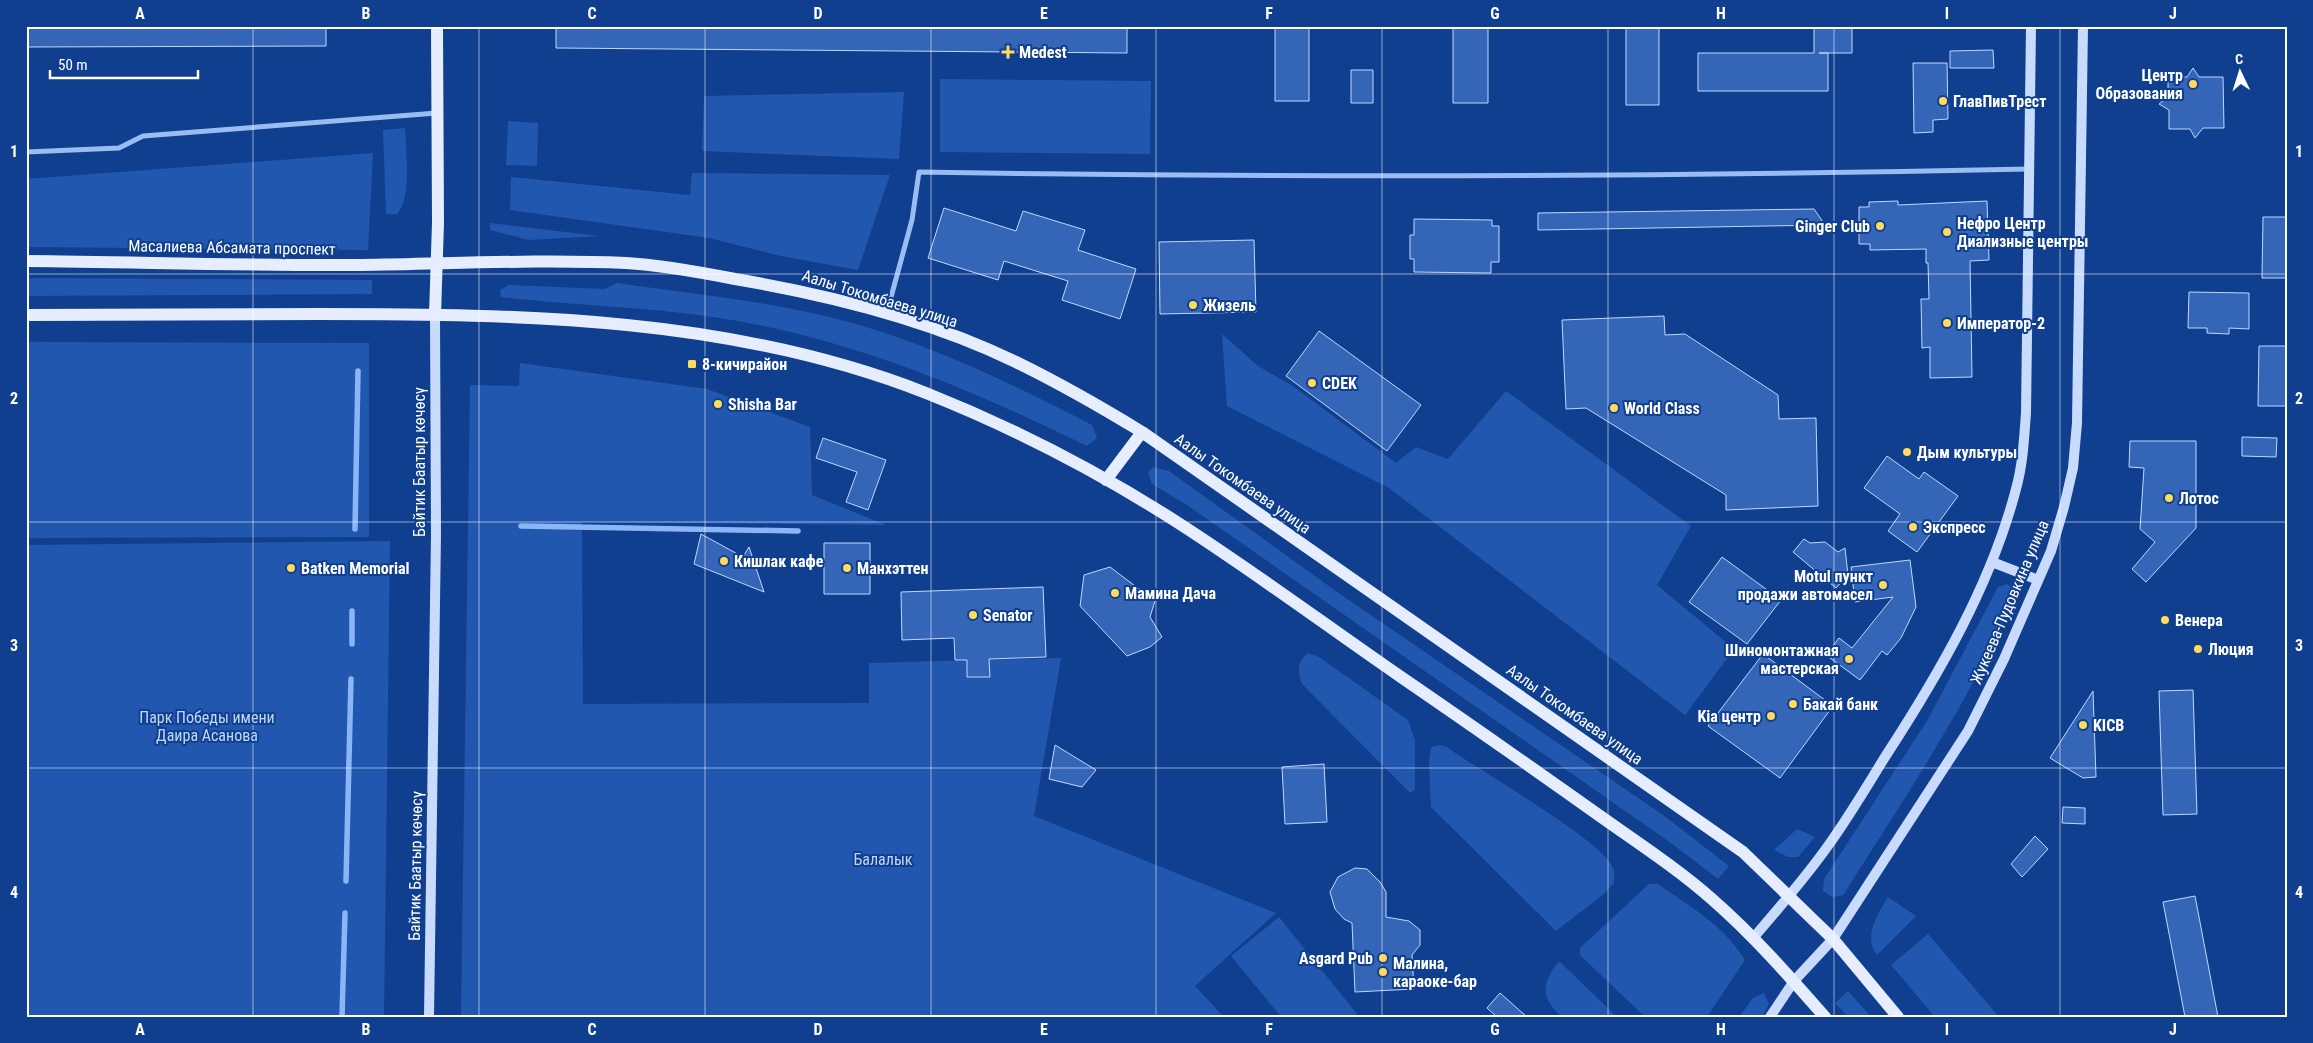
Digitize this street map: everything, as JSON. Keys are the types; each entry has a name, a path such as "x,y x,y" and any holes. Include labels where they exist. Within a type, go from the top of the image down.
{"main road":[{"name":"Байтик Баатыр көчөсү","path":"429,1017 436,543 437,26"},
{"name":"Жукеева-Пудовкина улица","path":"1754,938 1790,896 1830,843 1922,699 1958,632 1992,562 2017,487 2023,455 2026,414 2031,26"},
{"name":"Жукеева-Пудовкина улица","path":"1770,1017 1794,982 1833,938 1968,731 2004,660 2050,551 2064,507 2073,468 2076,424 2083,26"},
{"name":"Масалиева Абсамата проспект","path":"26,260 362,265 437,263"},
{"name":"Аалы Токомбаева улица","path":"437,263 628,263 696,272 782,287 886,314 947,334 1014,361 1084,397 1142,432 1689,812 1743,852 1833,938 1898,1017"},
{"path":"26,315 516,316 694,334 768,346 830,361 926,393 998,425 1106,480 1168,517 1512,753 1656,855 1709,897 1754,938 1825,1017"},
{"path":"1106,480 1142,432"},
{"path":"1992,562 2038,580"}],"street":[{"path":"26,152 119,148 143,136 438,112"},
{"path":"886,314 912,220 919,172 1195,176 1835,174 2029,169"}],"green space":[{"path":"940,79 1151,81 1150,154 940,152"},
{"path":"904,92 899,159 702,151 704,96"},
{"path":"508,121 538,123 537,166 506,165"},
{"path":"405,128 407,174 405,197 397,214 386,214 383,130"},
{"path":"373,153 368,250 26,247 26,179"},
{"path":"692,173 890,175 858,270 781,256 709,238 510,210 511,177 690,195"},
{"path":"490,223 599,236 529,240 490,230"},
{"path":"26,278 372,280 372,294 26,296"},
{"path":"617,283 771,305 863,326 922,346 1008,383 1092,425 1097,438 1087,446 1006,408 924,374 840,345 797,334 722,318 690,314 501,297 500,290 509,285 605,289"},
{"path":"1222,334 1258,366 1293,386 1396,463 1416,447 1448,459 1506,391 1691,526 1657,585 1734,649 1685,715 1389,488 1227,406"},
{"path":"26,342 369,343 369,537 26,538"},
{"name":"Балалык","path":"520,363 707,389 810,427 812,495 886,525 582,522 583,704 869,703 869,663 1061,658 1034,816 1276,913 1195,986 1224,1017 461,1017 470,385 519,386"},
{"path":"1153,467 1169,471 1340,594 1663,815 1729,866 1718,879 1671,843 1187,505 1152,484 1148,473"},
{"name":"Парк Победы имени Даира Асанова","path":"390,541 384,1017 26,1017 26,545"},
{"path":"2007,584 2013,588 2016,596 1998,635 1957,712 1913,786 1843,895 1832,897 1823,891 1824,879 1927,721 1998,587"},
{"path":"1308,653 1319,657 1408,720 1415,740 1415,790 1410,793 1302,684 1299,667"},
{"path":"1440,745 1447,747 1538,806 1586,840 1604,855 1613,868 1614,883 1604,894 1556,931 1431,807 1429,761 1431,747"},
{"path":"1797,829 1815,837 1798,857 1788,857 1774,850"},
{"path":"1649,884 1658,884 1706,917 1737,948 1745,960 1707,1017 1645,1017 1580,955 1580,948"},
{"path":"1888,897 1916,916 1877,955 1871,940 1872,933 1877,917"},
{"path":"1279,917 1357,1014 1354,1017 1281,1017 1231,956"},
{"path":"1928,934 1999,1017 1935,1017 1891,965"},
{"path":"1559,961 1617,1017 1562,1017 1550,1003 1546,990 1549,977"},
{"path":"1848,991 1871,1017 1848,1017 1835,1003"},
{"path":"1764,993 1769,1004 1762,1017 1739,1017 1753,998"}],"building":[{"path":"26,26 326,26 326,46 26,47"},
{"path":"556,26 1127,26 1127,53 556,48"},
{"path":"1275,26 1309,26 1309,101 1275,101"},
{"path":"1453,26 1488,26 1488,103 1453,103"},
{"path":"1626,26 1659,26 1659,105 1626,105"},
{"path":"1814,26 1852,26 1852,53 1828,53 1828,91 1698,91 1698,53 1814,53"},
{"path":"1993,50 1994,68 1950,68 1950,51"},
{"path":"1913,63 1947,63 1948,119 1933,120 1933,132 1914,133"},
{"path":"2193,68 2199,77 2223,77 2224,128 2203,128 2195,138 2190,129 2169,129 2169,110 2159,104 2168,97 2168,78 2187,77"},
{"path":"1351,70 1373,70 1373,103 1351,103"},
{"path":"1898,201 1898,205 1987,201 1989,260 1970,261 1972,377 1930,378 1930,347 1922,348 1921,299 1929,299 1926,249 1870,250 1870,244 1859,244 1859,207 1869,207 1869,202"},
{"path":"944,208 1016,231 1023,211 1085,230 1078,250 1136,269 1120,319 1062,300 1068,281 1004,261 998,280 928,258"},
{"path":"1814,209 1825,225 1538,230 1538,213"},
{"path":"2263,217 2287,217 2287,278 2262,278"},
{"path":"1414,219 1492,220 1492,226 1499,226 1499,262 1491,262 1491,273 1414,272 1414,259 1410,259 1410,235 1414,235"},
{"path":"1254,240 1256,312 1160,314 1159,242"},
{"path":"2189,292 2249,293 2249,329 2229,328 2229,334 2207,333 2207,328 2188,328"},
{"path":"1664,316 1665,335 1685,334 1778,395 1779,419 1816,418 1818,506 1726,510 1726,495 1586,408 1566,409 1562,320"},
{"path":"1319,331 1421,405 1387,451 1286,376"},
{"path":"2259,346 2287,346 2287,406 2258,406"},
{"path":"2242,437 2277,438 2276,457 2242,456"},
{"path":"823,438 886,460 868,510 846,502 857,472 816,458"},
{"name":"Лотос","path":"2130,441 2196,441 2196,528 2146,582 2132,569 2155,542 2140,529 2144,468 2129,467"},
{"path":"1887,456 1919,479 1924,472 1958,496 1917,552 1888,531 1900,514 1864,488"},
{"name":"Кишлак кафе","path":"701,534 743,557 749,547 764,592 694,564"},
{"path":"1804,539 1810,543 1825,542 1838,552 1845,548 1848,575 1836,588 1793,552"},
{"name":"Манхэттен","path":"824,543 870,543 870,594 824,594"},
{"path":"1722,557 1781,600 1747,644 1689,602"},
{"path":"1910,560 1916,607 1901,638 1887,655 1882,651 1860,680 1826,655 1839,638 1852,648 1893,597 1855,602 1851,567"},
{"path":"1110,567 1155,601 1150,617 1162,637 1150,647 1127,656 1080,606 1084,575"},
{"name":"Senator","path":"1043,587 1046,657 989,659 990,677 967,677 967,660 955,660 954,638 902,640 901,592"},
{"name":"Kia центр","path":"1763,654 1833,706 1780,778 1708,726"},
{"path":"2193,690 2197,814 2163,815 2159,691"},
{"name":"KICB","path":"2093,691 2096,777 2083,778 2050,758"},
{"path":"1055,745 1096,770 1082,787 1049,779"},
{"path":"1324,764 1327,822 1285,824 1282,767"},
{"path":"2063,807 2085,808 2085,824 2062,823"},
{"path":"2035,836 2048,849 2022,877 2011,864"},
{"path":"1355,868 1367,869 1380,882 1386,892 1386,917 1409,921 1420,930 1420,945 1412,955 1414,989 1355,992 1352,923 1344,919 1335,909 1330,892 1338,877"},
{"path":"2195,896 2218,1017 2185,1017 2163,902"},
{"path":"1500,993 1527,1017 1497,1017 1487,1008"}],"waterway":[{"path":"355,529 358,371"},
{"path":"521,526 798,531"},
{"path":"352,611 352,644"},
{"path":"346,881 351,679"},
{"path":"342,1017 345,913"}],"place":[{"name":"Medest","path":"1008,52"},
{"name":"Центр Образования","path":"2193,84"},
{"name":"ГлавПивТрест","path":"1943,101"},
{"name":"Ginger Club","path":"1880,226"},
{"name":"Нефро Центр Диализные центры","path":"1947,232"},
{"name":"Жизель","path":"1193,305"},
{"name":"Император-2","path":"1947,323"},
{"name":"8-кичирайон","path":"692,364"},
{"name":"CDEK","path":"1312,383"},
{"name":"Shisha Bar","path":"718,404"},
{"name":"World Class","path":"1614,408"},
{"name":"Дым культуры","path":"1907,452"},
{"name":"Лотос","path":"2169,498"},
{"name":"Экспресс","path":"1913,527"},
{"name":"Кишлак кафе","path":"724,561"},
{"name":"Batken Memorial","path":"291,568"},
{"name":"Манхэттен","path":"847,568"},
{"name":"Motul пункт продажи автомасел","path":"1883,585"},
{"name":"Мамина Дача","path":"1115,593"},
{"name":"Senator","path":"973,615"},
{"name":"Венера","path":"2165,620"},
{"name":"Люция","path":"2198,649"},
{"name":"Шиномонтажная мастерская","path":"1849,659"},
{"name":"Бакай банк","path":"1793,704"},
{"name":"Kia центр","path":"1771,716"},
{"name":"KICB","path":"2083,725"},
{"name":"Asgard Pub","path":"1383,958"},
{"name":"Малина, караоке-бар","path":"1383,972"}]}
